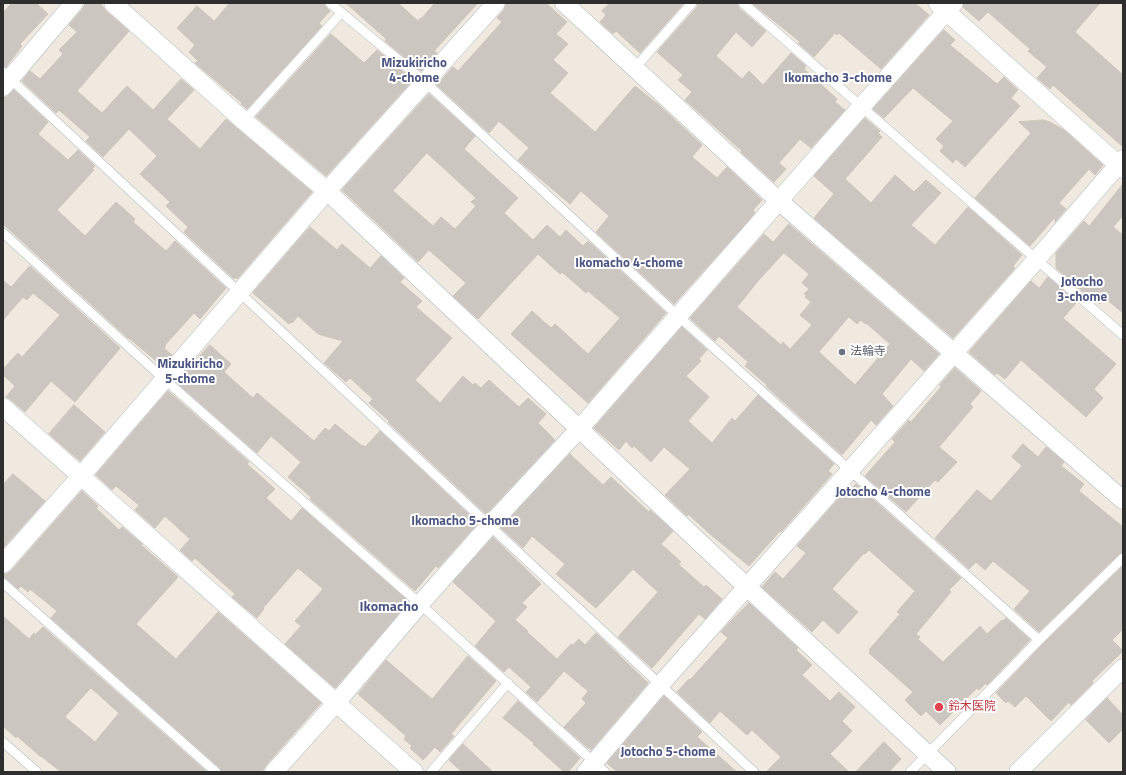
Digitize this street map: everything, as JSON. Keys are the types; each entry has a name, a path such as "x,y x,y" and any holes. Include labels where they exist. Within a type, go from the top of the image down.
{"street":[{"path":"6,79 74,3"},
{"path":"114,3 244,121 327,192 580,428 747,587 947,772"},
{"path":"3,564 327,192 496,3"},
{"path":"564,3 779,201 1123,500"},
{"path":"274,772 336,703 420,604 490,525 580,428 677,315 861,107 946,6 1121,164 660,684 595,769"},
{"path":"3,407 414,772"},
{"path":"1018,772 1123,668"}],"lane":[{"path":"330,3 426,82 677,315 1039,640"},
{"path":"635,68 692,3"},
{"path":"743,3 1123,335"},
{"path":"244,121 341,13"},
{"path":"6,79 240,292 754,772"},
{"path":"3,233 164,379 420,604 508,684 595,769"},
{"path":"910,772 1039,640 1123,558"},
{"path":"3,583 216,772"},
{"path":"431,772 508,684"},
{"path":"3,742 37,772"}],"building":[{"path":"12,3 36,3 48,14 20,44 22,46 6,67 3,66 3,13"},
{"path":"86,3 100,3 106,11 129,31 77,91 102,113 127,86 153,110 181,79 194,90 167,119 200,149 226,119 312,192 237,279 235,277 234,279 184,232 188,227 166,206 170,202 140,174 157,156 129,129 103,157 86,141 90,137 59,110 56,113 22,81 30,71 40,79 63,54 59,50 77,32 69,25"},
{"path":"230,3 324,3 330,11 319,23 322,26 247,109 195,63 198,61 189,52 195,45 177,28 197,6 214,21"},
{"path":"346,3 398,3 418,21 435,3 478,3 434,51 437,53 421,71 385,41 386,39"},
{"path":"506,3 546,3 567,22 556,34 568,44 553,60 568,73 550,93 595,132 635,86 660,106 702,145 692,157 717,178 727,167 762,200 753,210 755,212 749,220 674,304 596,232 609,216 581,191 570,204 518,160 529,148 499,121 489,133 437,85 453,67 458,71 502,22 497,18 504,10"},
{"path":"610,3 684,3 640,53 616,31 613,34 600,22 606,15 602,11"},
{"path":"698,3 737,3 739,8 766,31 752,47 736,32 716,56 742,79 749,71 763,85 791,53 806,66 804,69 837,99 835,102 845,110 811,148 800,139 779,163 786,169 774,182 685,100 692,92 678,80 683,75 657,52 697,7"},
{"path":"752,3 915,3 929,15 881,69 839,33 837,35 835,33 814,57 798,43 800,42"},
{"path":"964,3 1100,3 1075,32 1123,75 1123,147 1053,85 1050,89 1037,78 1047,67 1028,51 1030,49 988,12 979,21 963,7"},
{"path":"944,30 955,40 950,45 997,84 1004,77 1018,90 1011,98 1020,106 965,167 956,159 953,163 940,151 944,146 936,139 953,121 913,88 884,118 873,109"},
{"path":"331,34 364,63 377,50 413,80 326,176 256,117"},
{"path":"14,90 48,122 38,134 68,160 78,150 95,166 92,169 94,170 57,210 85,236 116,202 135,219 133,222 166,251 175,241 226,288 200,319 194,313 165,345 166,346 164,348 172,355 162,366 128,338 3,224 3,97 7,97"},
{"path":"429,94 475,136 464,149 518,198 504,213 533,240 547,225 560,237 566,230 583,246 588,241 666,313 588,403 511,334 532,311 551,328 555,324 588,354 620,318 588,291 586,293 562,272 560,274 538,254 478,319 453,296 466,283 429,250 418,262 342,190","holes":["427,153 476,198 471,202 476,206 455,229 441,217 433,226 393,191"]},
{"path":"865,118 880,131 878,133 882,137 845,179 871,203 895,175 914,192 926,180 941,193 911,225 935,245 968,207 1022,255 1013,266 1015,268 953,338 814,218 834,194 814,176"},
{"path":"1043,120 1050,122 1064,130 1103,165 1095,175 1089,169 1059,203 1066,209 1055,222 1055,217 1030,246 975,198 1031,133 1019,122"},
{"path":"1123,184 1123,216 1113,227 1123,235 1123,313 1105,298 1100,304 1086,291 1084,293 1056,268 1056,253 1084,221 1089,226"},
{"path":"789,224 939,354 924,371 911,359 882,394 893,406 876,425 871,420 842,455 745,366 748,362 719,336 715,341 690,318 764,234 773,242","holes":["784,253 809,274 802,283 809,289 804,294 807,296 805,297 811,302 800,315 812,325 790,349 783,342 781,345 737,307 758,281","849,317 857,324 861,320 865,324 866,323 890,344 855,385 819,352"]},
{"path":"310,227 337,250 342,244 370,268 381,256 404,278 400,282 422,301 416,307 452,338 415,380 440,403 463,376 473,385 475,383 481,388 489,380 519,407 528,398 546,414 538,423 555,440 486,514 369,403 373,399 350,378 346,382 324,363 343,341 318,334 298,316 292,323 291,322 289,324 253,293"},
{"path":"30,266 120,348 75,402 51,381 25,412 6,397 15,386 3,375 3,369 18,353 22,357 60,315 33,293 27,300 23,297 3,320 3,280 11,287"},
{"path":"1048,277 1077,302 1063,318 1116,364 1094,389 1103,398 1086,417 1021,360 1005,379 997,373 995,375 969,352 1031,281 1039,288"},
{"path":"682,327 707,350 699,359 701,361 686,376 709,397 688,421 712,443 732,418 735,421 758,395 834,464 828,471 832,474 749,566 688,514 687,516 665,495 690,469 664,447 651,462 634,446 632,448 626,441 619,450 594,428"},
{"path":"210,345 231,364 224,372 253,398 257,393 314,441 325,428 329,431 335,424 365,447 380,431 478,523 438,568 436,566 415,591 310,499 312,498 288,477 301,462 271,436 257,453 176,382"},
{"path":"955,368 981,391 970,404 973,407 939,447 957,462 938,482 935,480 906,512 865,476 895,442 892,439 909,420 911,422"},
{"path":"168,391 249,462 247,464 275,489 266,498 291,521 302,508 407,600 398,610 400,612 335,688 285,644 301,626 295,621 323,589 298,568 263,608 264,609 257,618 232,597 235,594 195,558 192,561 180,550 190,539 165,516 155,528 135,510 139,505 116,486 112,490 96,475"},
{"path":"74,405 105,432 80,461 49,434"},
{"path":"1023,444 1038,457 1046,447 1051,451 1064,462 1061,466 1084,484 1079,491 1123,527 1123,552 1119,554 1039,632 1014,609 1030,591 993,561 985,570 976,562 969,569 935,538 977,490 991,501 1022,466 1012,457"},
{"path":"570,454 603,485 611,477 649,512 650,510 673,531 661,544 681,562 678,564 704,587 706,585 722,599 705,619 699,614 652,668 618,637 658,592 633,569 596,608 556,574 565,564 532,536 523,548 501,528"},
{"path":"13,474 45,501 3,548 3,485"},
{"path":"856,484 961,578 949,590 951,592 916,634 920,637 918,639 943,662 980,626 987,634 1006,618 1030,640 987,685 986,683 979,690 977,688 940,725 926,711 921,716 905,700 913,692 869,653 871,651 869,650 900,614 897,612 915,591 869,550 865,554 864,553 832,589 858,612 838,634 823,620 812,632 762,587 775,572 783,579 806,553 797,546 848,488 850,490"},
{"path":"82,491 98,506 96,508 119,530 122,527 178,577 136,624 176,659 218,612 321,703 266,765 262,772 222,772 220,768 51,618 57,611 30,589 28,592 21,586 18,589 3,577 3,574 7,574 11,571"},
{"path":"493,537 541,584 522,603 527,607 515,620 528,631 527,632 557,659 571,644 573,645 579,639 585,645 596,633 648,683 591,750 564,727 586,703 582,699 588,691 564,671 537,702 526,692 531,687 509,667 504,672 475,646 496,621 453,582"},
{"path":"1123,566 1123,629 1112,640 1123,651 1092,681 1093,683 1071,705 1069,702 1051,721 1026,696 1015,707 1008,701 1006,703 996,693 1043,644"},
{"path":"749,603 798,648 796,650 812,665 802,675 830,701 839,692 855,707 842,721 852,731 830,754 849,772 766,772 781,757 752,730 747,735 720,711 710,723 677,692 689,679 690,680 728,638 721,632"},
{"path":"3,616 29,639 34,633 35,635 43,627 207,772 61,772 17,736 16,738 3,726","holes":["91,688 119,713 95,742 65,717"]},
{"path":"468,656 496,681 451,734 454,736 440,752 435,747 423,760 410,748 412,746 404,739 406,736 358,694 386,660 432,699"},
{"path":"664,696 702,732 697,737 737,772 617,772 607,763"},
{"path":"1107,698 1123,715 1123,729 1109,743 1086,720"},
{"path":"518,701 580,758 568,772 564,772 533,744 534,743 503,718"},
{"path":"884,742 901,759 889,772 856,772"},
{"path":"463,744 493,772 462,772 449,760"}],"place":[{"name":"法輪寺","path":"842,352"},
{"name":"鈴木医院","path":"939,707"}],"district":[{"name":"Mizukiricho 4-chome","path":"414,72"},
{"name":"Ikomacho 3-chome","path":"838,79"},
{"name":"Ikomacho 4-chome","path":"629,264"},
{"name":"Jotocho 3-chome","path":"1082,290"},
{"name":"Mizukiricho 5-chome","path":"190,372"},
{"name":"Jotocho 4-chome","path":"883,493"},
{"name":"Ikomacho 5-chome","path":"465,522"},
{"name":"Ikomacho","path":"389,608"},
{"name":"Jotocho 5-chome","path":"668,753"}]}
